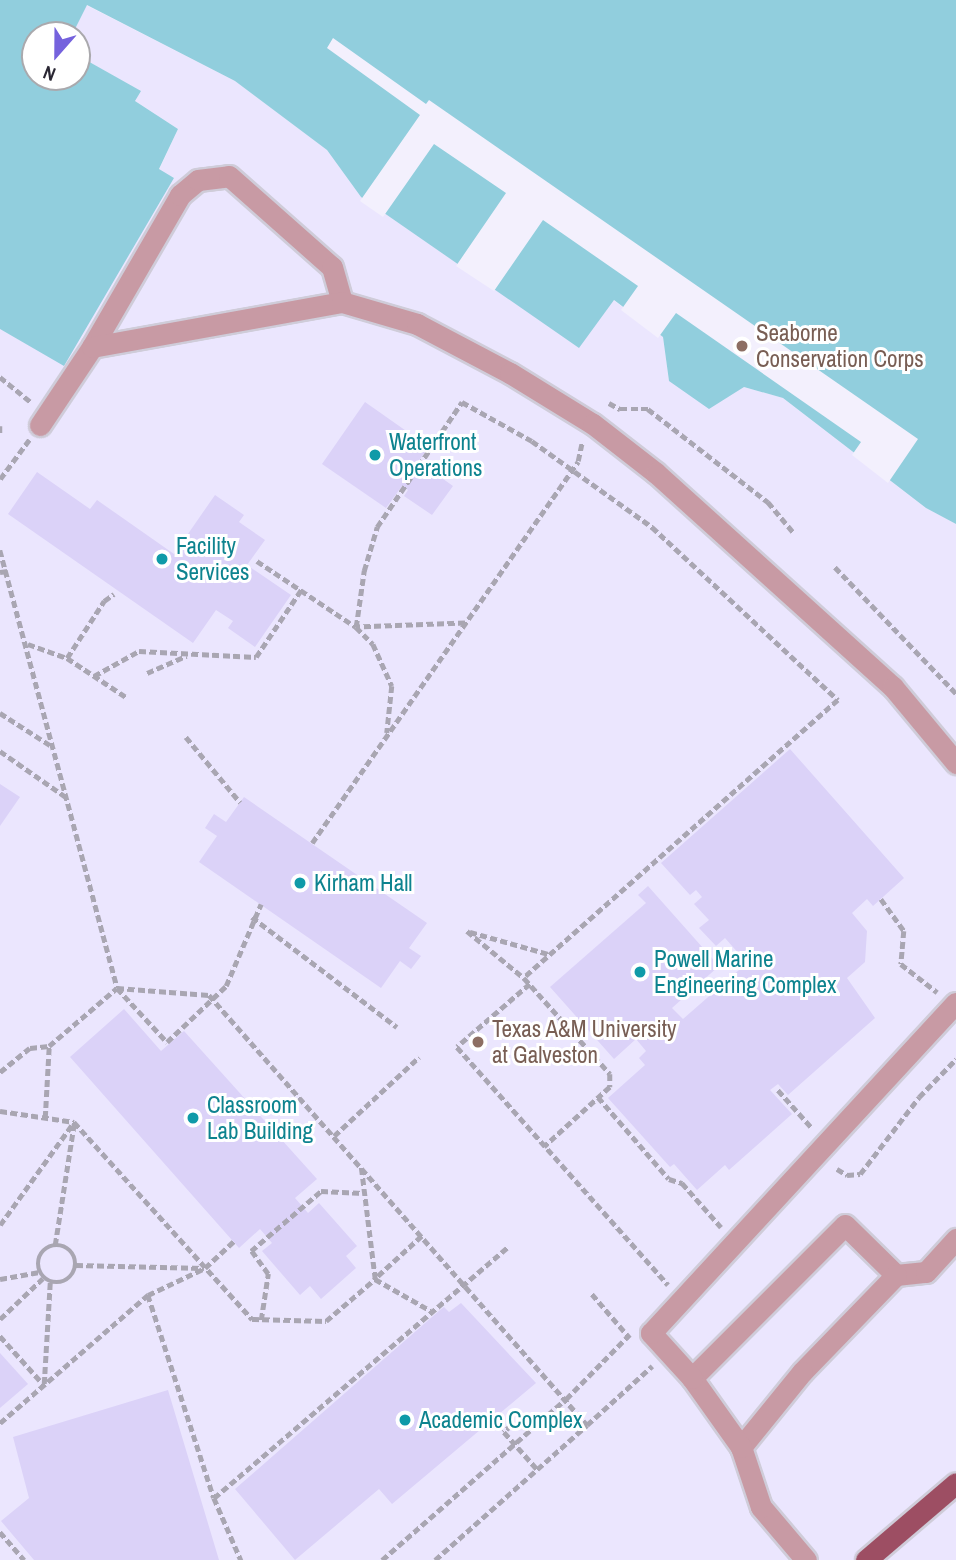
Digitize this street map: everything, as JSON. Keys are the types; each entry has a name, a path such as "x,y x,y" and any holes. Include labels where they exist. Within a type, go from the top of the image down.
{"main road":[{"path":"866,1560 956,1482"}],"street":[{"path":"45,419 92,347 180,195 198,180 229,176 332,267 342,302"},
{"path":"92,347 342,302 417,324 510,373 593,424 710,519 892,687 956,763"},
{"path":"806,1560 761,1507 741,1447 692,1378 644,1340 956,1003"},
{"path":"692,1378 845,1225 896,1275"},
{"path":"741,1447 802,1372 896,1275 926,1272 956,1239"}],"path":[{"path":"0,377 45,419 0,479"},
{"path":"356,627 364,570 377,527 462,402 572,469 652,527 838,700 524,978"},
{"path":"609,403 620,409 648,409 768,502 794,533"},
{"path":"0,426 0,433"},
{"path":"312,843 572,469 582,439"},
{"path":"1,551 117,988 167,1042 214,1001 226,986 252,917 261,905"},
{"path":"257,561 356,627 378,654 391,686 386,737"},
{"path":"835,567 956,693"},
{"path":"0,572 8,571"},
{"path":"94,676 139,651 256,657 301,590"},
{"path":"67,658 104,601 114,594"},
{"path":"356,627 465,623"},
{"path":"27,644 67,658 126,697"},
{"path":"147,673 190,654"},
{"path":"1,715 54,748"},
{"path":"186,737 240,802"},
{"path":"0,751 67,798"},
{"path":"881,899 904,931 901,964 941,995 931,1005"},
{"path":"252,917 397,1027"},
{"path":"544,1147 610,1087 610,1074 524,978 467,931 550,954"},
{"path":"530,984 457,1047 674,1291"},
{"path":"0,1072 30,1048 49,1046 117,988 209,995 587,1425"},
{"path":"45,1118 49,1046"},
{"path":"334,1136 419,1057"},
{"path":"836,1169 847,1175 860,1174 919,1097 956,1059"},
{"path":"778,1090 818,1134"},
{"path":"598,1097 669,1179 682,1183 729,1236"},
{"path":"0,1111 74,1122 252,1319 326,1321 422,1236"},
{"path":"0,1225 74,1122"},
{"path":"55,1245 74,1122"},
{"path":"360,1166 375,1279"},
{"path":"261,1320 268,1274 251,1251 321,1191 363,1193"},
{"path":"0,1423 148,1295 205,1268 234,1241"},
{"path":"55,1245 73,1252 76,1265 68,1280 50,1282 39,1272 40,1254 55,1245"},
{"path":"214,1498 509,1246"},
{"path":"76,1265 205,1268"},
{"path":"0,1279 39,1272"},
{"path":"0,1319 43,1278"},
{"path":"375,1279 431,1311"},
{"path":"44,1385 50,1282"},
{"path":"592,1294 628,1336 644,1340"},
{"path":"148,1295 214,1498 241,1560"},
{"path":"0,1336 44,1385"},
{"path":"382,1560 566,1399 628,1336"},
{"path":"435,1560 653,1366 645,1356"},
{"path":"512,1425 504,1432 537,1469"},
{"path":"0,1532 24,1560"}],"shaded area":[{"name":"Texas A&M University at Galveston","path":"86,5 235,81 327,150 361,197 579,347 613,300 663,337 669,381 744,387 783,398 926,508 956,524 956,1560 0,1560 0,329 64,365 174,178 159,170 178,129 135,101 140,91 91,63 91,21 79,21"}],"water":[{"path":"0,0 956,0 956,524 926,508 783,398 744,387 709,409 669,381 663,337 614,300 579,348 361,197 327,150 235,81 87,5 79,21 21,21 21,91 91,91 91,63 141,91 135,101 178,129 159,169 174,178 64,366 0,329"}],"pier":[{"path":"333,38 426,104 429,100 918,439 888,483 852,455 861,442 676,313 658,338 621,310 638,286 543,220 494,291 456,266 506,193 434,144 383,217 360,201 420,115 327,48"}],"building":[{"name":"Waterfront Operations","path":"365,402 429,447 414,467 421,472 425,466 453,486 432,515 404,496 408,490 402,486 386,508 322,464"},
{"name":"Facility Services","path":"37,472 90,509 97,500 174,554 215,495 244,515 239,522 265,540 247,565 291,595 255,647 228,628 233,621 216,610 193,643 8,514"},
{"name":"Powell Marine Engineering Complex","path":"790,749 904,878 873,906 867,899 852,913 867,931 865,962 847,978 875,1018 788,1095 778,1084 770,1090 792,1114 729,1170 725,1165 697,1190 674,1164 670,1167 608,1098 645,1065 639,1058 646,1051 636,1039 614,1059 550,987 646,903 638,895 648,886 719,966 672,1008 683,1019 755,956 748,948 740,955 725,938 716,946 699,928 709,920 694,904 702,897 696,890 690,895 661,863"},
{"path":"0,784 20,797 0,826"},
{"name":"Kirham Hall","path":"244,797 427,923 409,948 421,956 411,969 400,961 381,988 199,862 217,836 205,828 214,814 226,822"},
{"name":"Classroom Lab Building","path":"124,1009 161,1051 184,1031 317,1179 295,1198 308,1213 319,1203 357,1246 346,1256 356,1268 321,1299 310,1286 300,1295 262,1251 272,1243 260,1229 239,1248 70,1057"},
{"name":"Academic Complex","path":"461,1303 536,1383 392,1504 379,1489 295,1560 235,1489 440,1310 444,1307 449,1312"},
{"path":"0,1353 28,1384 0,1408"},
{"path":"168,1390 219,1560 34,1560 1,1521 29,1498 13,1437"}],"place":[{"name":"Seaborne Conservation Corps","path":"742,346"},
{"name":"Waterfront Operations","path":"375,455"},
{"name":"Facility Services","path":"162,559"},
{"name":"Kirham Hall","path":"300,883"},
{"name":"Powell Marine Engineering Complex","path":"640,972"},
{"name":"Texas A&M University at Galveston","path":"478,1042"},
{"name":"Classroom Lab Building","path":"193,1118"},
{"name":"Academic Complex","path":"405,1420"}]}
